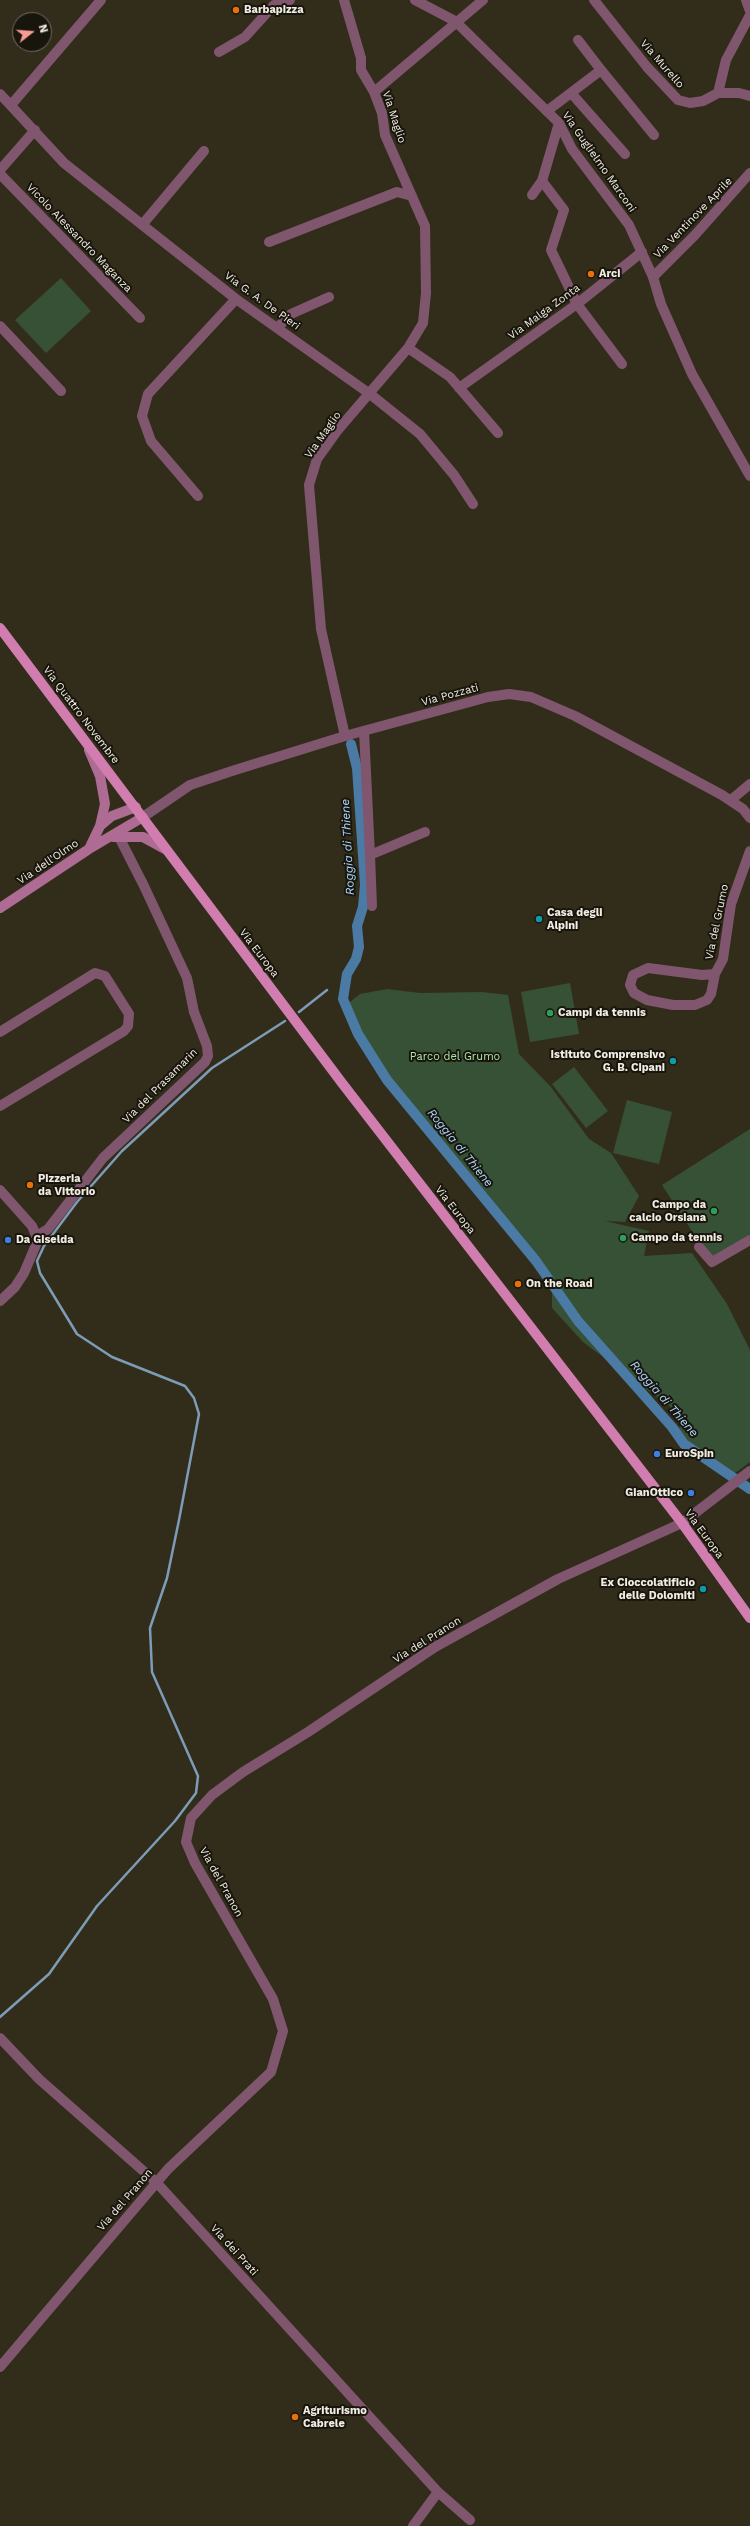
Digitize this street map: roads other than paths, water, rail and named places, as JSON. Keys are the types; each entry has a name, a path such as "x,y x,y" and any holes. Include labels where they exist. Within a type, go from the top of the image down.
{"main road":[{"name":"Via Quattro Novembre","path":"0,628 143,817"},
{"name":"Via dell'Olmo","path":"85,741 104,789 105,804 100,826 88,849"},
{"name":"Via dell'Olmo","path":"100,826 112,816 136,807"},
{"name":"Via dell'Olmo","path":"0,908 88,849 143,817"},
{"name":"Via Europa","path":"143,817 342,1083 682,1523 750,1618"},
{"name":"Via dell'Olmo","path":"106,839 118,835 150,839 169,852"}],"street":[{"path":"11,105 101,0"},
{"path":"219,52 245,37 274,5 290,0"},
{"name":"Via Maglio","path":"344,0 361,58 361,70 374,92 382,113 385,135 425,226 426,293 423,323 408,348 337,431 317,459 310,485 321,629 344,736"},
{"name":"Via Guglielmo Marconi","path":"415,0 455,21 559,123 572,149 629,225 653,277 661,304 692,374 750,476"},
{"path":"374,92 455,21 483,0"},
{"name":"Via Murello","path":"594,0 647,67 678,100 690,103 703,101 718,93"},
{"path":"746,0 750,11"},
{"path":"750,16 726,60 718,93 739,93 750,96"},
{"path":"578,40 654,135"},
{"path":"547,111 572,94 602,70"},
{"name":"Via G. A. De Pieri","path":"0,94 64,163 236,299 370,394 420,434 454,475 474,504"},
{"path":"572,94 625,154"},
{"path":"532,195 542,181 559,123"},
{"path":"0,170 35,130"},
{"path":"142,225 204,151"},
{"name":"Via Ventinove Aprile","path":"653,277 695,235 750,173"},
{"name":"Vicolo Alessandro Maganza","path":"0,174 140,318"},
{"path":"542,181 564,210 551,250 577,304 622,364"},
{"path":"269,242 398,192 412,196"},
{"name":"Via Malga Zonta","path":"459,388 577,304 642,252"},
{"path":"277,328 291,314 329,298"},
{"path":"198,496 151,441 142,416 148,394 236,299"},
{"path":"0,326 61,391"},
{"path":"408,348 450,377 498,433"},
{"name":"Via Pozzati","path":"143,817 190,784 344,736 488,697 509,694 531,697 575,716 731,800 743,809 750,818"},
{"path":"364,731 372,906"},
{"path":"731,800 750,784"},
{"path":"370,855 425,832"},
{"name":"Via del Prasamarin","path":"37,1236 48,1229 103,1158 205,1062 208,1056 208,1046 194,1012 187,978 144,886 118,835"},
{"name":"Via del Grumo","path":"715,974 702,975 648,968 633,975 630,985 634,994 647,1000 674,1005 695,1005 707,1000 711,994 715,974 723,959 731,904 750,852"},
{"path":"0,1032 95,974 106,976 129,1014 128,1026 124,1031 0,1106"},
{"path":"0,1190 32,1226 37,1236 36,1248 24,1273 15,1288 0,1302"},
{"path":"698,1247 712,1262 750,1240"},
{"name":"Via del Pranon","path":"0,2366 156,2183 271,2072 283,2031 273,1999 196,1863 186,1842 191,1818 212,1795 244,1772 436,1646 558,1579 682,1523 747,1473"},
{"name":"Via dei Prati","path":"0,2038 39,2079 156,2183 438,2492 470,2520"},
{"path":"413,2526 438,2492"}],"waterway":[{"name":"Roggia di Thiene","path":"351,744 357,768 365,885 363,907 357,926 359,947 356,959 347,974 343,999 358,1034 387,1080 536,1261 578,1321 672,1427 684,1444 750,1489"},
{"path":"299,1012 327,990"},
{"path":"0,2017 49,1974 97,1906 175,1821 196,1793 198,1776 152,1672 150,1628 167,1578 179,1520 199,1414 194,1398 185,1386 112,1357 77,1334 40,1273 37,1261 44,1246 77,1202 122,1151 212,1068 285,1021"}],"place":[{"name":"Barbapizza","path":"236,10"},
{"name":"Arci","path":"591,274"},
{"name":"Casa degli Alpini","path":"539,919"},
{"name":"Campi da tennis","path":"550,1013"},
{"name":"Istituto Comprensivo G. B. Cipani","path":"673,1061"},
{"name":"Pizzeria da Vittorio","path":"30,1185"},
{"name":"Campo da calcio Orsiana","path":"714,1211"},
{"name":"Campo da tennis","path":"623,1238"},
{"name":"Da Giselda","path":"8,1240"},
{"name":"On the Road","path":"518,1284"},
{"name":"EuroSpin","path":"657,1454"},
{"name":"GianOttico","path":"691,1493"},
{"name":"Ex Cioccolatificio delle Dolomiti","path":"703,1589"},
{"name":"Agriturismo Cabrele","path":"295,2417"}],"park label":[{"name":"Parco del Grumo","path":"455,1057"}]}
